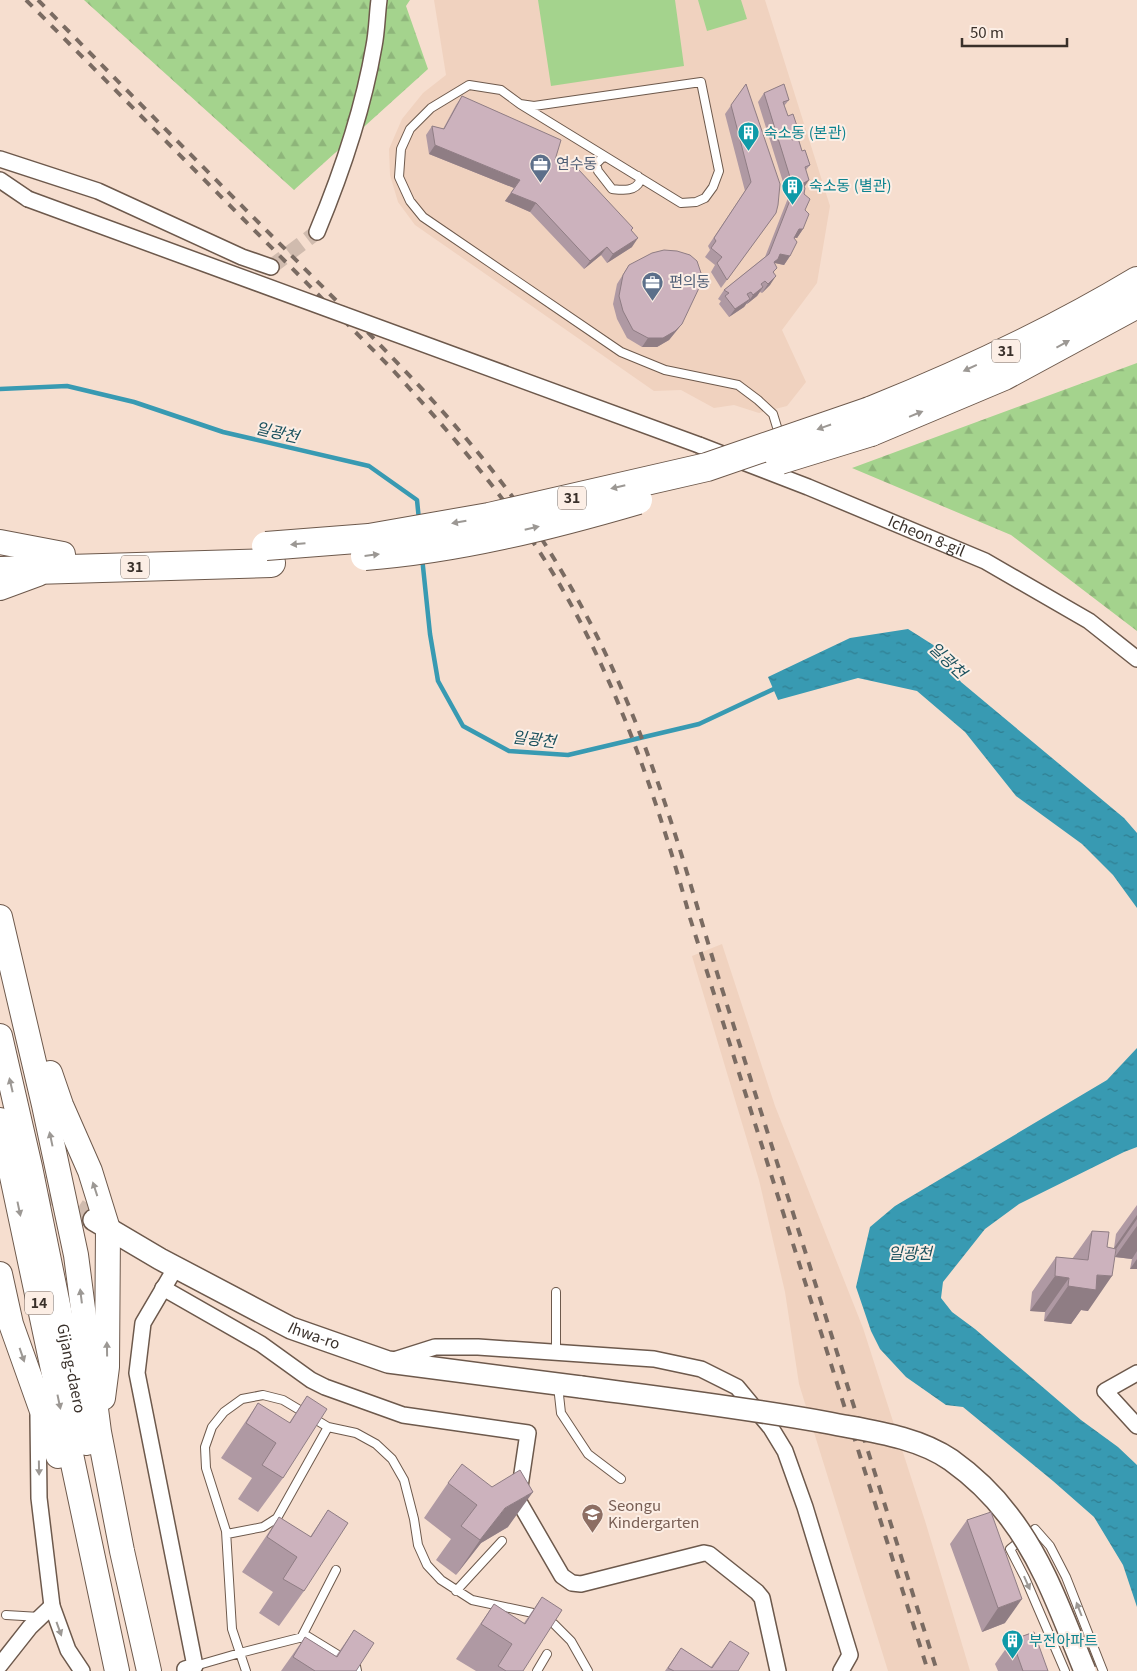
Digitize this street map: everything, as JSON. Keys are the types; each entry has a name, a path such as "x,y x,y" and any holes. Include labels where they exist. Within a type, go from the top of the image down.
{"highway":[{"path":"1046,331 1092,292 1137,262"},
{"name":"31","path":"0,571 57,562 269,555 368,556 466,543 592,514 839,443 925,389 1087,311 1137,281"},
{"name":"31","path":"870,422 1004,376 1137,304"},
{"name":"31","path":"0,554 57,562"}],"main road":[{"path":"0,542 57,562"},
{"path":"0,588 57,562"},
{"path":"0,918 14,973 76,1255 99,1432 122,1551 149,1671"},
{"path":"14,973 61,1105 90,1172 100,1224 106,1301 107,1367 99,1432"},
{"name":"Gijang-daero","path":"0,1036 20,1164 88,1540 116,1671"},
{"name":"Gijang-daero","path":"0,1120 20,1164 138,1671"},
{"name":"Ihwa-ro","path":"100,1224 291,1328 388,1362 791,1416 886,1434 929,1448 951,1460 995,1500 1009,1516 1030,1547 1044,1573 1085,1671"},
{"path":"0,1274 11,1324"},
{"path":"0,1297 57,1450 78,1563 102,1671"}],"street":[{"path":"317,232 349,147 365,91 374,44 379,0"},
{"path":"0,159 98,191 242,257 271,267"},
{"name":"Icheon 8-gil","path":"0,180 28,199 699,445 792,477 985,561 1088,621 1137,660"},
{"path":"176,1267 143,1323 137,1373 190,1668"},
{"path":"163,1288 261,1344 282,1357 311,1380 325,1387 403,1415 528,1433 518,1500 562,1576 572,1583 581,1584 709,1554 762,1598 778,1671"},
{"path":"388,1362 435,1347 478,1347 654,1359 701,1369 737,1387 771,1428 785,1451 805,1507 850,1655 841,1671"},
{"path":"1137,1373 1105,1391 1137,1426"},
{"path":"38,1402 39,1498 52,1606 68,1650 82,1671"},
{"path":"0,1665 17,1642 40,1616 52,1606"}],"lane":[{"path":"520,104 534,106 701,82 719,171 713,187 705,198 696,202 681,203 520,104 501,90 469,85 431,108 410,130 401,149 399,177 410,201 423,218 621,352 665,370 738,385 758,400 772,414 788,465"},
{"path":"606,157 596,164 598,172 612,189 623,190 638,186 640,181 638,176"},
{"path":"556,1292 556,1352"},
{"path":"557,1384 561,1413 588,1454 621,1479"},
{"path":"246,1671 232,1629 227,1534 206,1468 205,1447 212,1427 224,1412 242,1399 263,1395 283,1400 328,1427 356,1433 376,1444 392,1459 404,1480 414,1519 418,1545 427,1565 441,1580 472,1600 533,1613 554,1624 571,1641 588,1671"},
{"path":"227,1534 263,1527 277,1518 328,1427"},
{"path":"1065,1671 1025,1578 1010,1549 1034,1529 1050,1546 1066,1577 1103,1671"},
{"path":"456,1591 502,1541"},
{"path":"301,1638 336,1570"},
{"path":"6,1615 40,1616"},
{"path":"190,1668 307,1636 356,1666 357,1671"},
{"path":"538,1671 547,1654"}],"shaded area":[{"path":"434,0 765,0 830,206 817,283 782,330 806,382 787,406 759,413 734,405 714,408 681,390 654,391 415,225 398,202 390,175 389,149 402,119 423,93 446,75"},
{"path":"722,944 775,1106 863,1328 926,1524 970,1671 888,1671 799,1384 785,1292 759,1180 692,956"}],"green space":[{"path":"84,0 410,0 406,6 428,69 294,190"},
{"path":"538,0 675,0 684,66 551,86"},
{"path":"698,0 741,0 747,19 707,31"},
{"path":"1137,363 1137,631 1011,535 852,468"}],"water":[{"name":"일광천","path":"908,629 938,648 961,682 1124,818 1137,833 1137,908 1113,875 1082,844 1016,796 965,732 917,691 858,678 778,700 768,677 850,638"},
{"name":"일광천","path":"1137,1048 1137,1147 1019,1204 985,1229 943,1282 941,1298 952,1312 975,1329 1081,1420 1118,1447 1137,1465 1137,1607 1123,1565 1094,1517 963,1407 946,1405 906,1377 880,1349 871,1331 856,1287 870,1227 895,1206 1107,1080"}],"building":[{"name":"숙소동 (본관)","path":"746,84 780,184 778,205 776,213 727,280 717,263 722,257 711,248 716,241 714,238 751,182 731,105"},
{"name":"숙소동 (별관)","path":"784,84 789,100 783,102 788,116 793,114 798,129 790,132 792,140 798,138 802,151 805,150 810,165 805,167 809,180 802,184 805,188 804,194 810,199 805,210 809,214 803,229 799,229 794,238 797,242 790,256 780,254 774,262 777,268 773,272 776,276 768,284 765,281 761,284 763,287 753,295 751,292 747,294 750,299 735,309 725,296 729,293 724,290 769,254 794,190 764,93"},
{"name":"연수동","path":"462,96 561,140 555,160 579,170 633,228 631,230 638,238 613,254 607,247 590,261 536,203 511,193 520,180 435,145 432,126 444,129"},
{"name":"편의동","path":"664,250 690,255 697,261 701,273 699,288 682,324 675,331 663,338 648,338 633,330 623,311 619,296 623,275 629,265 652,253"},
{"path":"1092,1231 1109,1232 1107,1247 1116,1249 1112,1276 1097,1275 1096,1290 1068,1286 1069,1278 1055,1276 1056,1257 1088,1260"},
{"path":"307,1396 327,1409 283,1478 262,1465 276,1443 246,1423 258,1403 290,1423"},
{"path":"462,1464 492,1487 520,1470 533,1492 505,1508 480,1540 461,1526 477,1505 448,1483"},
{"path":"328,1510 348,1523 304,1591 283,1579 297,1557 267,1537 279,1517 311,1537"},
{"path":"991,1512 1022,1599 998,1608 967,1520"},
{"path":"542,1597 562,1610 523,1671 506,1671 498,1666 512,1644 481,1624 494,1604 525,1624"},
{"path":"354,1630 374,1643 356,1671 315,1671 293,1657 305,1637 337,1657"},
{"path":"1034,1632 1048,1671 1023,1671 1012,1640"},
{"path":"730,1641 749,1653 738,1671 674,1671 668,1668 681,1648 712,1668"}],"waterway":[{"name":"일광천","path":"0,389 67,386 134,402 223,432 369,466 417,500 419,520"},
{"name":"일광천","path":"422,557 430,634 438,681 463,726 509,751 568,755 699,724 778,687"}],"tunnel":[{"path":"271,267 317,232"},
{"path":"23,1175 93,1219"}],"railway":[{"path":"26,0 391,368 483,474 533,542 560,585 606,676 645,772 928,1671"},
{"path":"38,0 397,362 428,396 489,466 517,503 543,541 576,596 618,681 664,799 719,981 937,1671"}],"place":[{"name":"숙소동 (본관)","path":"748,152"},
{"name":"연수동","path":"540,183"},
{"name":"숙소동 (별관)","path":"793,205"},
{"name":"편의동","path":"653,301"},
{"name":"Seongu Kindergarten","path":"592,1534"},
{"name":"부전아파트","path":"1013,1660"}]}
